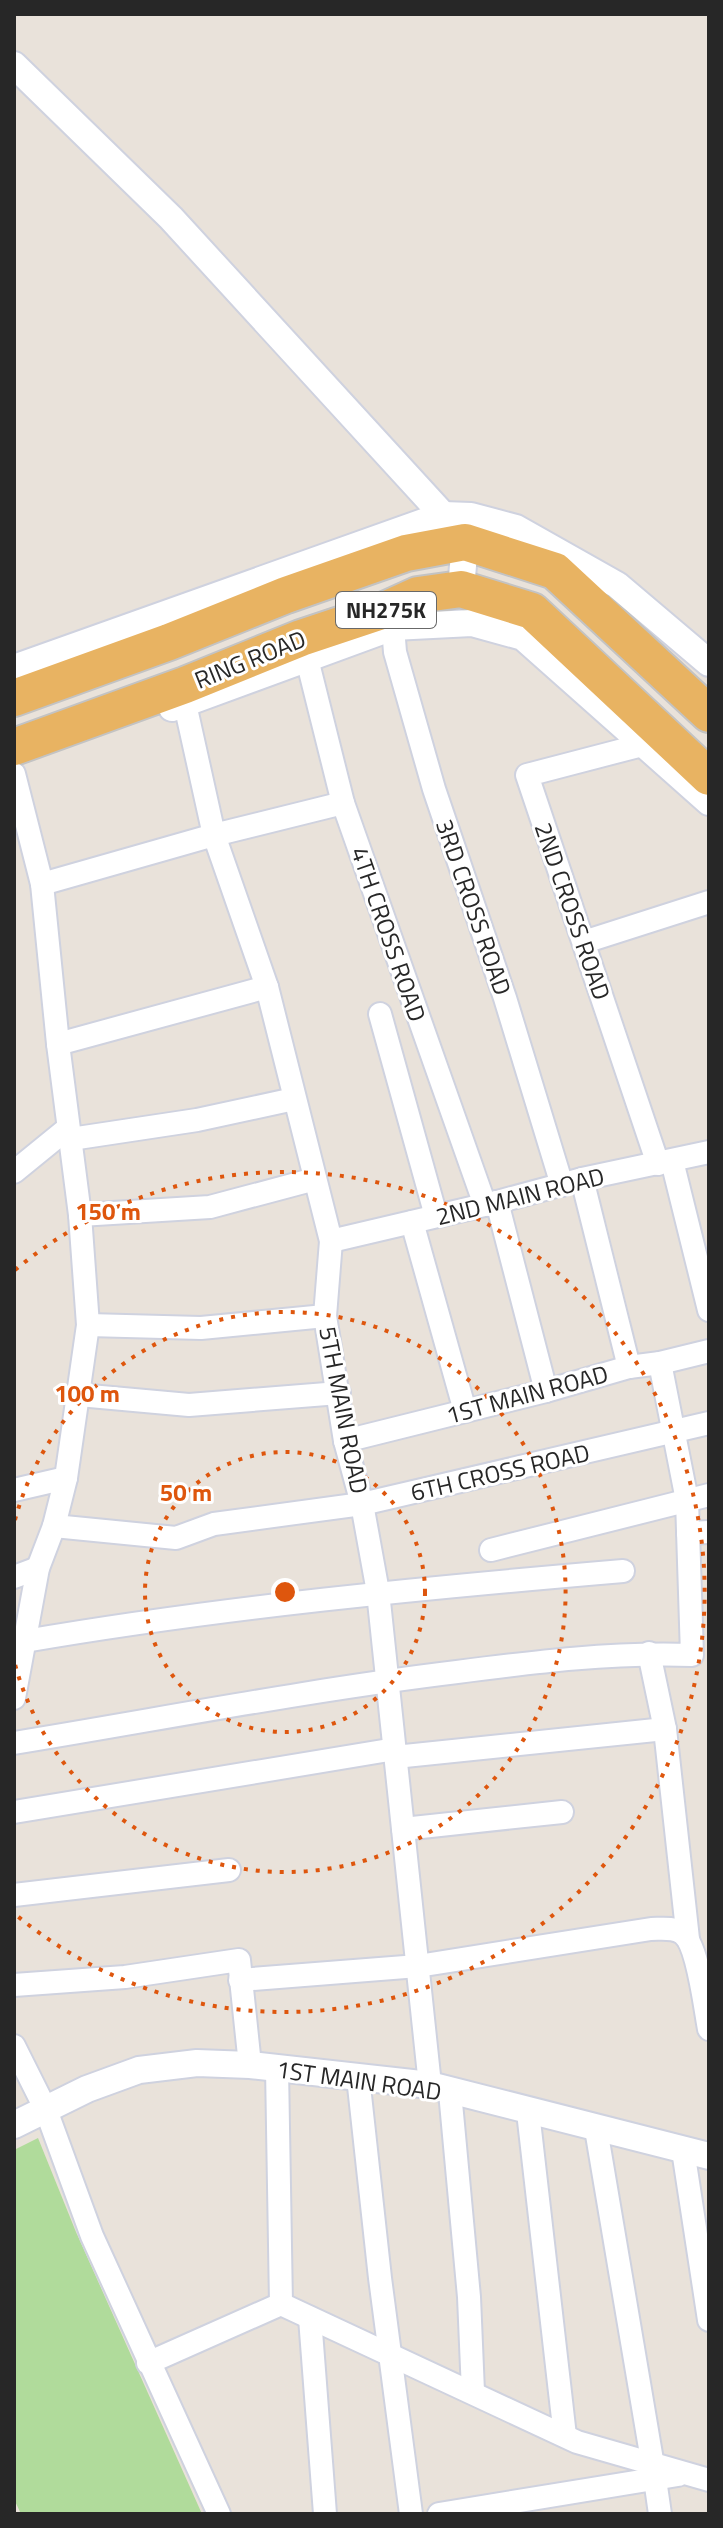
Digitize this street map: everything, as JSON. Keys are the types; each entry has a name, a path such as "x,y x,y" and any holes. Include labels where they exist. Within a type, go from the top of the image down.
{"highway":[{"name":"RING ROAD","path":"14,698 406,553 454,528 555,571 709,714"},
{"name":"RING ROAD","path":"14,747 185,685 301,638 385,610 418,595 461,589 532,611 709,777"}],"street":[{"path":"14,65 171,218 454,528 461,589"},
{"path":"14,668 454,528 471,516 516,528 617,585 709,663"},
{"path":"14,764 393,627 472,623 523,637 709,802"},
{"name":"3RD CROSS ROAD","path":"393,627 395,652 434,789 572,1182 629,1367"},
{"name":"4TH CROSS ROAD","path":"307,659 343,803 491,1204 546,1391"},
{"name":"5TH MAIN ROAD","path":"185,704 214,835 267,987 331,1241 325,1316 345,1441 362,1504 378,1592 418,1966 440,2088 469,2297 473,2392"},
{"name":"2ND CROSS ROAD","path":"646,744 527,775 665,1163 709,1310"},
{"path":"14,774 42,884 80,1215 88,1325 66,1478 54,1526 38,1568 20,1652 14,1698"},
{"path":"42,884 214,835 343,803"},
{"path":"584,942 709,902"},
{"path":"58,1044 267,987"},
{"path":"380,1014 436,1216"},
{"path":"14,1172 70,1133 197,1120 294,1099"},
{"name":"2ND MAIN ROAD","path":"331,1241 709,1152"},
{"path":"80,1215 210,1207 315,1179"},
{"path":"412,1222 465,1411"},
{"path":"88,1325 201,1328 325,1316"},
{"name":"1ST MAIN ROAD","path":"345,1441 629,1367 709,1351"},
{"path":"14,1743 387,1680 543,1661 649,1653 692,1655 698,1498 675,1431 660,1363"},
{"path":"79,1395 189,1405 339,1393"},
{"name":"6TH CROSS ROAD","path":"54,1526 176,1538 214,1524 362,1504 709,1423"},
{"path":"14,1490 66,1478"},
{"path":"491,1550 698,1498"},
{"path":"14,1577 38,1568"},
{"path":"20,1652 109,1627 378,1592 623,1571"},
{"path":"649,1653 665,1729 709,2029"},
{"path":"14,1812 395,1753 665,1729"},
{"path":"403,1829 562,1812"},
{"path":"14,1895 229,1870"},
{"path":"240,1980 418,1966 651,1929 681,1932 697,1950"},
{"path":"14,1985 125,1977 239,1960 250,2065"},
{"path":"14,2046 46,2110 92,2236 219,2514"},
{"name":"1ST MAIN ROAD","path":"14,2125 87,2089 139,2070 197,2063 250,2065 440,2088 709,2156"},
{"path":"277,2068 281,2304"},
{"path":"358,2077 389,2356 411,2514"},
{"path":"528,2112 565,2436"},
{"path":"596,2129 660,2514"},
{"path":"683,2150 709,2320"},
{"path":"148,2363 281,2304 565,2436 654,2472"},
{"path":"310,2318 325,2514"},
{"path":"439,2514 654,2472 709,2480"}],"green space":[{"path":"38,2138 76,2232 202,2514 21,2514 14,2499 14,2150"}]}
